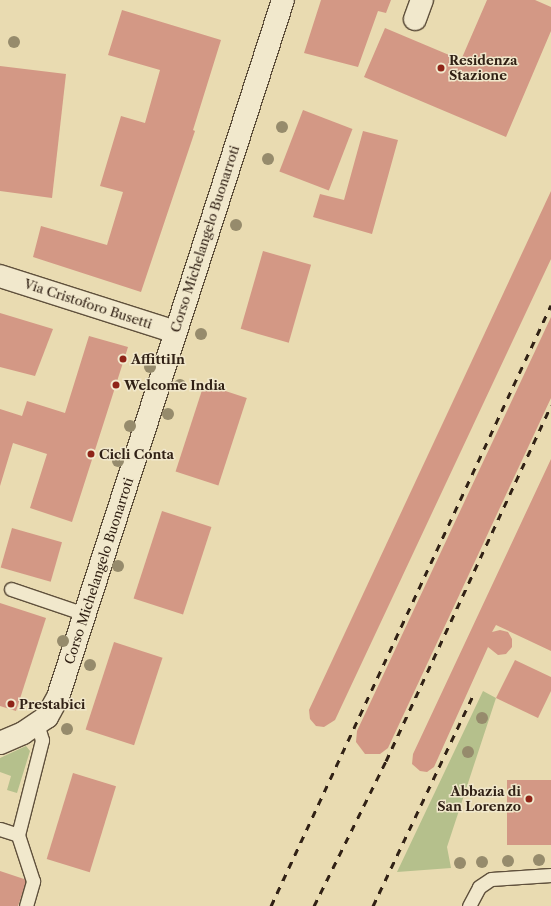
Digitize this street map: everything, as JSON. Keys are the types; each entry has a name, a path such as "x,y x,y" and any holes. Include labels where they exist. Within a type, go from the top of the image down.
{"street":[{"name":"Corso Michelangelo Buonarroti","path":"0,743 37,724 47,717 58,697 283,0"},
{"name":"Via Cristoforo Busetti","path":"0,276 175,332"}],"lane":[{"path":"11,589 85,614"},
{"path":"26,906 33,881 18,835 42,740 37,724"},
{"path":"0,829 18,835"},
{"path":"469,906 479,887 491,879 551,875"}],"green space":[{"path":"483,691 496,698 447,847 451,868 397,872"},
{"path":"26,746 30,751 17,793 7,790 11,776 0,772 0,758"}],"building":[{"path":"321,0 391,0 386,13 378,11 358,67 304,53"},
{"name":"Residenza Stazione","path":"487,0 535,0 551,7 551,31 506,137 364,77 385,28 461,60"},
{"path":"122,10 221,40 193,130 195,131 141,292 33,257 41,226 107,245 123,192 100,186 121,116 145,123 160,70 108,55"},
{"path":"0,66 66,74 52,198 0,191"},
{"path":"303,110 352,129 329,191 279,172"},
{"path":"363,131 398,140 372,234 313,217 320,194 344,200"},
{"path":"551,191 551,259 335,720 324,727 316,726 310,719 309,710"},
{"path":"263,251 311,265 289,343 241,329"},
{"path":"0,313 53,329 35,376 0,367"},
{"path":"551,317 551,398 388,748 380,754 365,754 356,742 357,731"},
{"path":"89,336 128,347 72,522 30,508 47,454 13,443 0,486 0,409 22,416 27,401 65,413"},
{"path":"204,384 247,398 218,485 176,471"},
{"path":"551,459 551,651 496,625 492,632 500,630 508,632 512,639 512,647 506,654 498,655 488,647 434,767 427,772 420,771 412,764 413,754"},
{"path":"162,511 211,527 183,615 134,598"},
{"path":"12,528 62,542 51,582 1,567"},
{"path":"0,603 46,618 16,711 0,706"},
{"path":"114,642 163,658 134,745 86,729"},
{"path":"515,660 551,677 551,691 538,718 496,698"},
{"path":"73,773 116,786 90,872 47,859"},
{"name":"Abbazia di San Lorenzo","path":"507,780 551,780 551,845 507,845"},
{"path":"0,871 27,880 18,906 0,906"}],"railway":[{"path":"271,906 551,305"},
{"path":"314,906 386,761 551,405"},
{"path":"373,906 473,695"}],"place":[{"name":"Residenza Stazione","path":"441,68"},
{"name":"AffittiIn","path":"123,359"},
{"name":"Welcome India","path":"116,385"},
{"name":"Cicli Conta","path":"91,454"},
{"name":"Prestabici","path":"11,704"},
{"name":"Abbazia di San Lorenzo","path":"529,799"}]}
